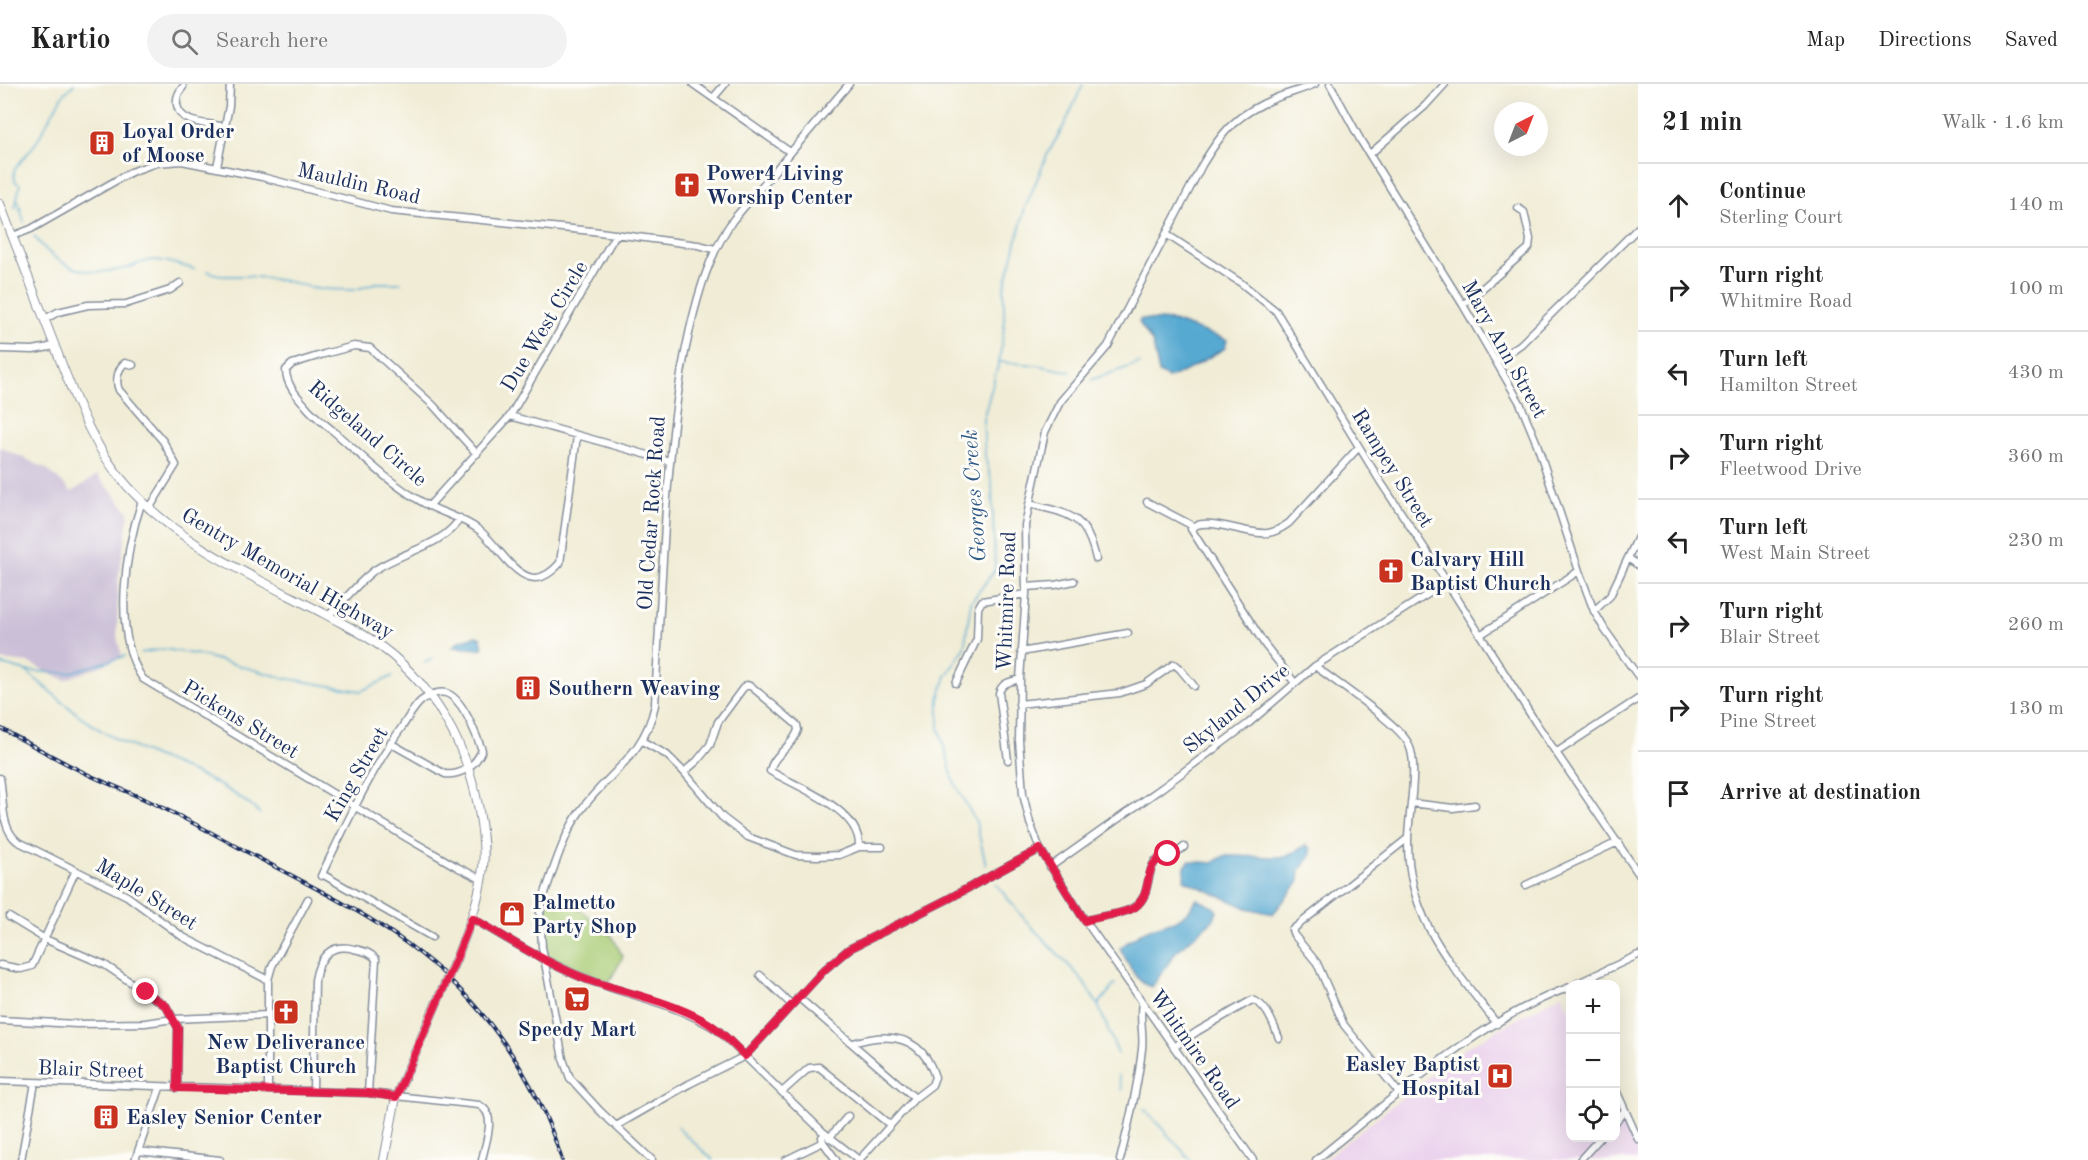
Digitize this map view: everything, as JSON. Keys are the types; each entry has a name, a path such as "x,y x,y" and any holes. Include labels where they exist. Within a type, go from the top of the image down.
{"main road":[{"name":"Gentry Memorial Highway","path":"0,204 77,402 98,444 124,483 175,531 201,548 370,638 393,655 430,695 449,724 469,768 479,808 484,849 482,879 472,918 456,959 396,1097 384,1160"}],"street":[{"path":"217,167 230,84"},
{"path":"693,84 790,152"},
{"path":"714,97 725,84"},
{"name":"Old Cedar Rock Road","path":"651,1160 570,1078 558,1035 541,936 540,912 572,824 581,810 628,760 642,741 651,723 656,705 669,461 675,402 681,366 701,286 715,249 734,220 849,84"},
{"name":"Whitmire Road","path":"1253,1160 1085,921 1050,867 1030,823 1023,794 1018,704 1026,591 1025,525 1045,432 1054,411 1072,386 1108,346 1207,158 1224,132 1248,111 1275,98 1315,84"},
{"name":"Mary Ann Street","path":"1330,84 1520,403 1594,611 1638,676"},
{"path":"1370,154 1445,84"},
{"path":"183,87 176,97 177,107 183,116 190,120 225,127"},
{"name":"Mauldin Road","path":"13,237 145,166 182,161 217,167 391,211 616,234 715,249"},
{"path":"1463,305 1529,248 1530,239 1524,212 1518,208"},
{"path":"1497,361 1521,344 1638,228"},
{"name":"Due West Circle","path":"616,234 510,416 669,461"},
{"name":"Rampey Street","path":"1166,234 1233,277 1276,311 1359,447 1480,635 1638,873"},
{"path":"45,320 58,312 88,305 126,304 164,292 180,283"},
{"path":"0,349 33,350 55,346"},
{"name":"Ridgeland Circle","path":"477,454 433,405 370,348 354,346 344,348 292,364 286,370 286,378 292,390 306,408 393,481 429,506 460,518 479,530 525,576 534,578 554,570 560,562 576,436"},
{"path":"133,365 125,363 122,366 117,379 119,390 164,441 176,465 149,509"},
{"path":"429,506 510,416"},
{"path":"1147,502 1193,526 1211,524 1260,534 1278,530 1289,523 1359,447"},
{"name":"Pickens Street","path":"142,501 136,516 127,562 125,619 134,666 143,679 457,867 482,879"},
{"path":"1029,504 1071,515 1087,531 1096,559"},
{"path":"328,616 371,573 401,555 437,539 460,518"},
{"path":"1193,526 1191,529 1197,541 1265,645 1294,683"},
{"path":"1594,611 1610,596 1638,537"},
{"path":"1628,558 1638,565"},
{"path":"1480,635 1579,571"},
{"path":"956,683 977,639 978,608 982,601 1074,581"},
{"name":"Skyland Drive","path":"1050,867 1249,723 1315,666 1447,582"},
{"path":"1021,652 1128,633"},
{"path":"1018,704 1120,693 1146,684 1174,664 1194,686"},
{"path":"1315,666 1391,724 1409,743 1413,768 1408,838 1411,883 1430,931 1445,956 1497,1024"},
{"path":"1008,760 999,693 1001,687 1006,683 1020,679"},
{"path":"684,772 710,745 718,722 743,688 747,685 752,687 797,725 798,730 772,763 770,771 820,797 843,813 860,837 859,847"},
{"path":"390,743 445,774 454,775 469,768 481,754 483,750 470,721 457,700 443,692 430,695"},
{"name":"King Street","path":"430,695 420,702 390,743 354,806 322,875 432,938"},
{"path":"1557,752 1638,699"},
{"path":"642,741 667,755 722,817 748,837 796,855 839,855 859,847 882,847"},
{"name":"Maple Street","path":"0,778 3,814 9,835 140,904 183,937 268,980"},
{"path":"1411,803 1453,808 1474,805"},
{"path":"1399,1093 1344,1025 1317,963 1292,930 1408,838"},
{"path":"1526,885 1618,842"},
{"path":"1085,921 1097,916 1132,909 1143,897 1155,861 1184,848"},
{"path":"615,1126 689,1084 745,1056 824,970 849,949 1040,849"},
{"path":"0,965 21,969 32,966 76,870"},
{"path":"268,1090 268,980 272,966 308,899"},
{"path":"9,917 45,939 105,965 166,1006 178,1028 177,1088"},
{"path":"472,918 546,962 597,983 686,1012 719,1031 822,1131 859,1160 915,1098 932,1085 935,1077 932,1068 917,1049 904,1041 881,1036 852,1043"},
{"path":"313,1091 317,966 331,950 348,947 370,952 376,958 368,1093"},
{"path":"1585,980 1638,955"},
{"path":"760,975 792,1005"},
{"path":"1316,1160 1439,1062 1497,1024 1566,988"},
{"path":"798,997 915,1098"},
{"path":"1174,1047 1252,1000 1262,1006 1272,1020 1279,1038"},
{"path":"1119,1160 1128,1130 1142,1047 1140,1015 1142,1003"},
{"path":"0,1020 77,1024 145,1023 174,1019 268,1015"},
{"path":"782,1092 809,1068 819,1067 890,1125"},
{"name":"Blair Street","path":"0,1082 368,1093 467,1103 484,1107 489,1113 482,1160"},
{"path":"21,1160 35,1083"},
{"path":"135,1160 160,1088"},
{"path":"1620,1099 1638,1139"},
{"path":"1620,1116 1625,1110"},
{"path":"830,1138 848,1116"},
{"path":"822,1131 823,1142 836,1160"},
{"path":"786,1160 823,1142"},
{"path":"1580,1160 1596,1142"},
{"path":"138,1151 220,1160"}],"shaded area":[{"path":"0,447 47,469 72,492 97,475 129,512 118,582 117,637 122,657 65,680 29,663 0,660"},
{"name":"Easley Baptist Hospital","path":"1562,994 1566,1003 1566,1142 1620,1142 1620,1114 1638,1152 1638,1160 1323,1160 1465,1048"}],"green space":[{"path":"553,892 581,910 612,936 623,957 609,982 547,955 545,915"}],"water":[{"path":"1141,319 1173,321 1227,340 1225,348 1186,371 1168,378 1159,373 1153,344 1139,322"},
{"path":"476,636 481,638 483,647 479,649 453,647 459,641"},
{"path":"1306,845 1311,849 1311,856 1300,870 1299,882 1273,914 1247,908 1184,880 1185,867 1189,861 1212,863 1224,856 1286,857"},
{"path":"1197,899 1215,908 1217,912 1213,920 1176,952 1152,987 1141,982 1120,948 1145,931 1181,917"}],"waterway":[{"path":"15,208 20,185 15,181 14,171 36,143 62,96 74,84"},
{"name":"Georges Creek","path":"986,865 976,822 954,782 939,728 939,699 946,676 964,649 971,602 995,570 992,483 985,457 983,419 999,362 1004,328 1004,289 1025,208 1048,153 1065,124 1083,84"},
{"path":"18,200 24,222"},
{"path":"34,236 53,256 75,268 87,271 113,271 154,260 194,269"},
{"path":"207,271 222,276 249,276 286,281 318,289 355,290 375,283 402,283"},
{"path":"1000,362 1037,365 1071,372"},
{"path":"1091,380 1140,363"},
{"path":"141,653 163,649 200,655 284,678 361,691 393,676"},
{"path":"0,664 26,671 69,673 125,656"},
{"path":"424,663 433,659"},
{"path":"26,671 70,708 105,733 211,781 246,802 260,814"},
{"name":"Georges Creek","path":"996,884 1026,921 1080,977 1098,1005 1118,1054"},
{"path":"1098,1005 1115,984"},
{"name":"Georges Creek","path":"1118,1075 1122,1090"},
{"name":"Georges Creek","path":"1144,1109 1191,1160"},
{"path":"677,1127 713,1160"}],"railway":[{"path":"0,728 74,768 157,805 338,900 409,945 459,989 502,1040 537,1098 562,1160"}],"place":[{"name":"Loyal Order of Moose","path":"102,143"},
{"name":"Power4 Living Worship Center","path":"687,185"},
{"name":"Calvary Hill Baptist Church","path":"1391,571"},
{"name":"Southern Weaving","path":"528,688"},
{"name":"Palmetto Party Shop","path":"512,914"},
{"name":"Speedy Mart","path":"577,999"},
{"name":"New Deliverance Baptist Church","path":"286,1012"},
{"name":"Easley Baptist Hospital","path":"1500,1076"},
{"name":"Easley Senior Center","path":"106,1117"}],"route":[{"path":"146,992 166,1006 178,1028 177,1088 300,1090 384,1094 396,1097 472,918 546,962 597,983 678,1008 703,1020 719,1031 745,1056 836,958 867,938 948,899 1040,849 1085,921 1097,916 1132,909 1137,905 1147,888 1152,865 1160,857 1168,854"}]}
